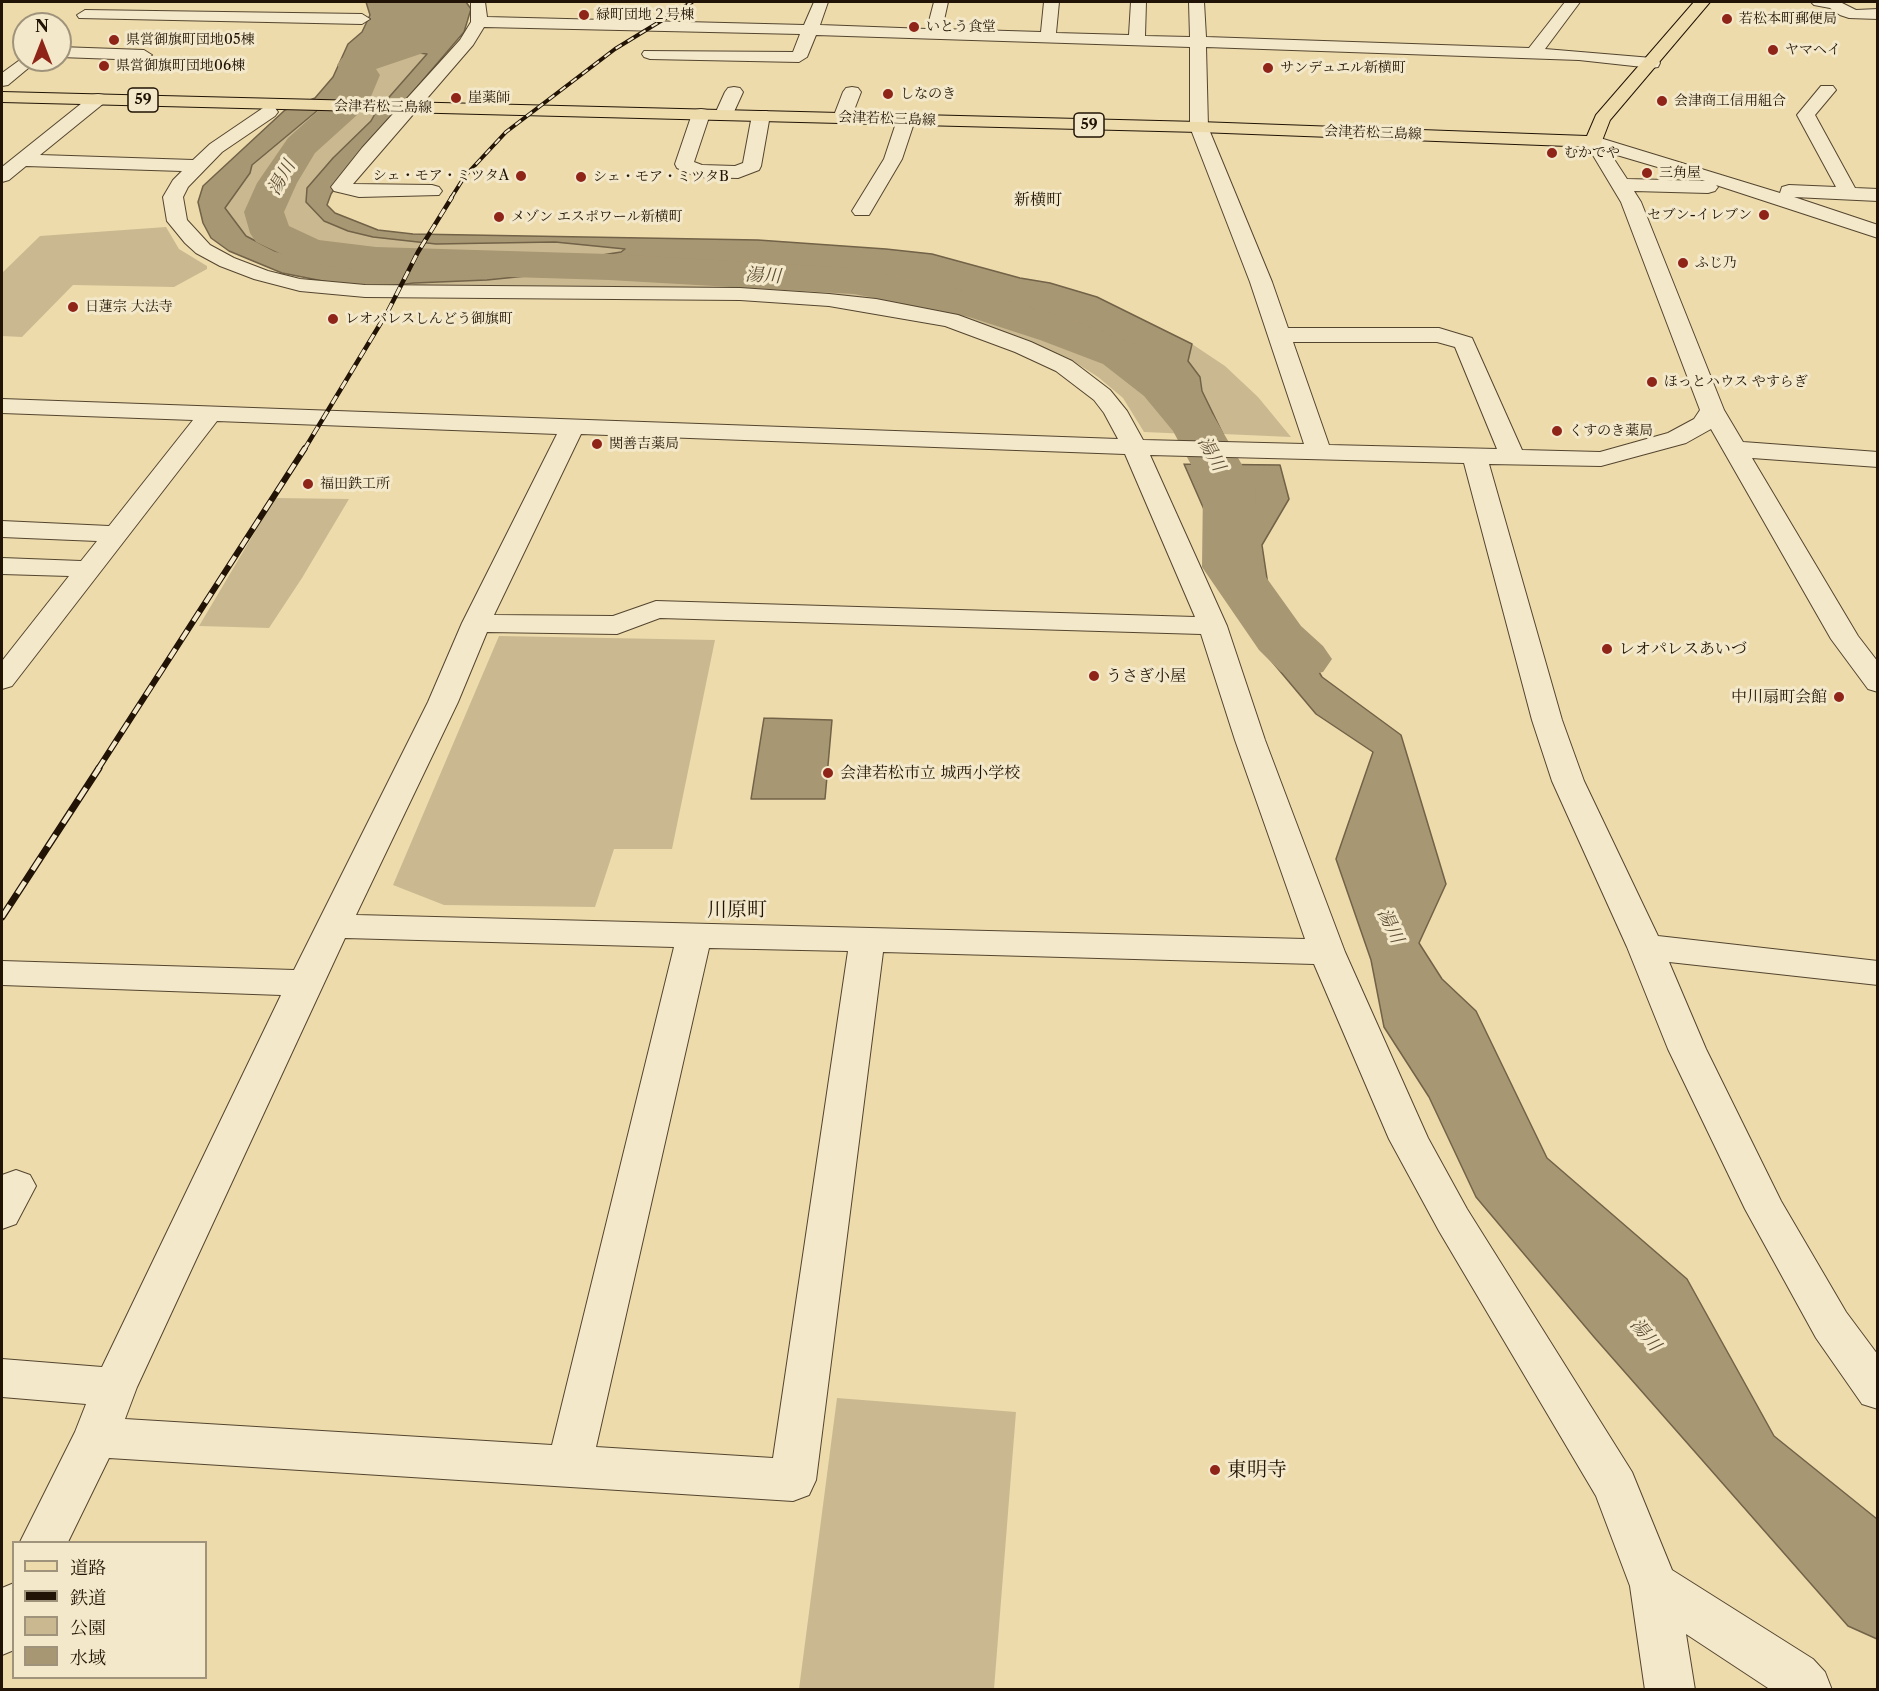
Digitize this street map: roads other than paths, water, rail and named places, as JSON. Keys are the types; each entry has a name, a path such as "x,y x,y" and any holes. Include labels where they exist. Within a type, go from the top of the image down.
{"main road":[{"path":"1594,142 1602,119 1702,2"},
{"name":"会津若松三島線","path":"2,97 98,99 277,108 408,107 1198,127 1594,142"}],"street":[{"path":"102,2 80,18 362,18"},
{"path":"432,191 359,191 341,187 408,107 467,42 479,22 478,2"},
{"path":"650,54 799,57 821,2"},
{"path":"933,35 941,2"},
{"path":"1048,37 1052,2"},
{"path":"1137,40 1139,2"},
{"path":"1197,2 1198,127 1261,282 1312,452"},
{"path":"1533,54 1573,2"},
{"path":"1819,2 1834,4 1845,12 1855,15 1878,14"},
{"path":"635,24 657,11"},
{"path":"479,22 635,24 1197,42 1593,56 1652,63"},
{"path":"72,52 144,55"},
{"path":"1827,90 1806,115 1849,194"},
{"path":"724,114 734,92"},
{"path":"842,118 852,92"},
{"path":"2,176 98,99"},
{"path":"277,108 216,148 180,184 173,197 177,221 192,239 227,262 261,275 300,285 365,291 781,296 838,301 915,313 959,324 1023,347 1064,366 1102,394 1144,447 1213,626 1250,740 1327,952 1409,1139 1453,1220 1616,1487 1654,1586 1670,1689"},
{"path":"701,114 684,164 699,171 738,172 752,166 761,115"},
{"path":"862,211 893,159 906,120"},
{"path":"1594,142 1631,202 1712,410 1839,629 1878,683"},
{"path":"1594,142 1751,189 1878,232"},
{"path":"21,160 196,166"},
{"path":"1621,185 1878,195"},
{"path":"1278,334 1439,335 1464,343 1511,452"},
{"path":"2,406 1144,447 1601,459 1677,438 1703,424 1712,410"},
{"path":"2,680 210,414"},
{"path":"44,1541 96,1437 115,1387 305,983 443,702 476,623 569,434"},
{"path":"1677,438 1739,453 1878,460"},
{"path":"1475,457 1547,720 1568,781 1645,947 1687,1049 1765,1209 1832,1325 1878,1390"},
{"path":"2,529 116,534"},
{"path":"2,566 89,568"},
{"path":"476,623 618,625 656,609 1213,626"},
{"path":"334,926 694,935 867,942 1327,952"},
{"path":"569,1467 694,935"},
{"path":"96,1437 793,1480 867,942"},
{"path":"1645,947 1878,973"},
{"path":"2,973 305,983"},
{"path":"2,1378 115,1387"},
{"path":"1654,1586 1795,1676 1807,1689"},
{"path":"2,1631 12,1610"}],"water":[{"path":"366,2 466,2 471,9 464,32 405,101 399,112 351,164 331,194 327,205 335,213 378,230 413,234 758,240 886,249 932,254 1020,278 1050,283 1097,297 1192,344 1188,361 1200,377 1202,391 1223,434 1190,434 1149,369 1117,348 1059,325 959,291 857,275 769,266 546,274 380,287 333,283 282,273 229,251 211,238 203,223 198,202 203,186 285,110 315,98 333,77 348,44 362,32 370,15","holes":["419,53 427,54 376,112 371,121 333,158 307,188 306,202 324,221 348,231 373,237 436,244 555,242 625,249 621,252 602,255 551,257 477,268 420,271 307,259 275,251 246,236 225,208 250,173 252,165 318,110 355,100 344,89 346,82 379,60"]},
{"path":"1184,464 1280,465 1289,499 1262,545 1268,585 1322,677 1401,735 1446,884 1419,943 1442,979 1476,1011 1547,1158 1687,1279 1774,1436 1877,1519 1877,1639 1848,1626 1594,1337 1476,1197 1429,1097 1384,1027 1371,960 1336,859 1373,752 1316,714 1263,651 1261,632 1244,586 1213,530"},
{"path":"764,718 832,720 825,799 751,799"}],"waterway":[{"name":"湯川","path":"443,2 451,20 429,40 354,65 363,75 354,98 301,146 277,183 264,212 271,233 309,251 376,260 609,267 854,281 978,306 1056,330 1119,354 1161,386 1195,426 1229,487 1230,567 1280,638 1302,659"}],"railway":[{"path":"451,198 465,176 506,132 615,49 692,2"},
{"path":"304,450 388,311 418,252 452,197"},
{"path":"98,769 305,448"},
{"path":"2,917 99,768"}],"place":[{"name":"緑町団地２号棟","path":"584,15"},
{"name":"若松本町郵便局","path":"1727,19"},
{"name":"いとう食堂","path":"914,27"},
{"name":"県営御旗町団地05棟","path":"114,40"},
{"name":"ヤマヘイ","path":"1773,50"},
{"name":"県営御旗町団地06棟","path":"104,66"},
{"name":"サンデュエル新横町","path":"1268,68"},
{"name":"しなのき","path":"888,94"},
{"name":"崖薬師","path":"456,98"},
{"name":"会津商工信用組合","path":"1662,101"},
{"name":"むかでや","path":"1552,153"},
{"name":"三角屋","path":"1647,173"},
{"name":"シェ・モア・ミツタA","path":"521,176"},
{"name":"シェ・モア・ミツタB","path":"581,177"},
{"name":"セブン-イレブン","path":"1764,215"},
{"name":"メゾン エスポワール新横町","path":"499,217"},
{"name":"ふじ乃","path":"1683,263"},
{"name":"日蓮宗 大法寺","path":"73,307"},
{"name":"レオパレスしんどう御旗町","path":"333,319"},
{"name":"ほっとハウス やすらぎ","path":"1652,382"},
{"name":"くすのき薬局","path":"1557,431"},
{"name":"関善吉薬局","path":"597,444"},
{"name":"福田鉄工所","path":"308,484"},
{"name":"レオパレスあいづ","path":"1607,649"},
{"name":"うさぎ小屋","path":"1094,676"},
{"name":"中川扇町会館","path":"1839,697"},
{"name":"会津若松市立 城西小学校","path":"828,773"},
{"name":"東明寺","path":"1215,1470"}],"district":[{"name":"新横町","path":"1038,200"},
{"name":"川原町","path":"737,910"}]}
